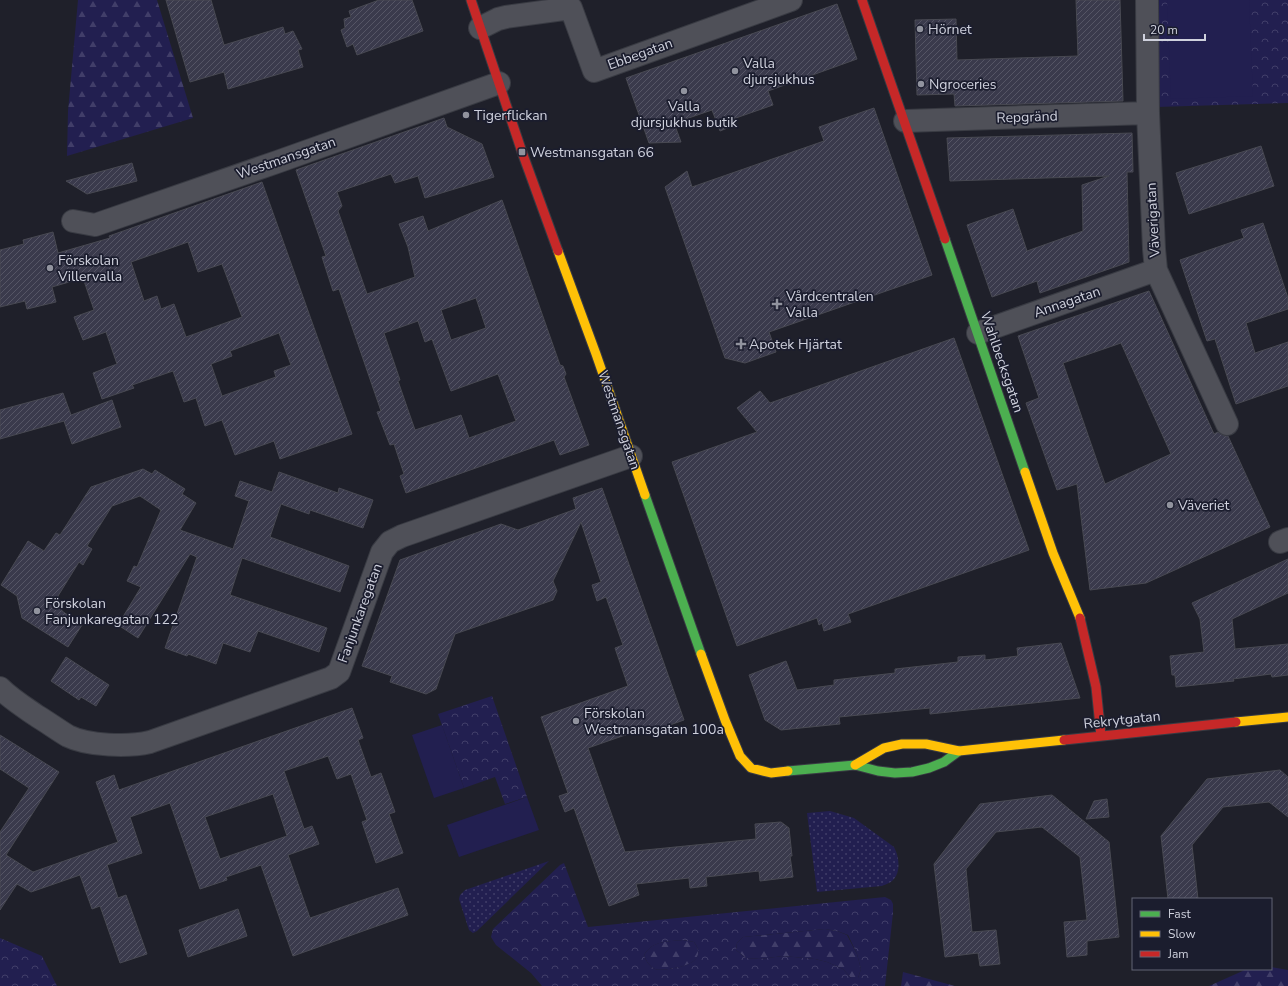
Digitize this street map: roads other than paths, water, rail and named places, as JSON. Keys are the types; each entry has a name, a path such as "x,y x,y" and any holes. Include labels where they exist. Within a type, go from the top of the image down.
{"street":[{"name":"Westmansgatan","path":"470,0 684,607 740,756"},
{"name":"Ebbegatan","path":"480,28 498,19 506,17 571,8 594,71 738,9 791,0"},
{"name":"Wahlbecksgatan","path":"862,0 906,121 1053,553 1079,614 1096,688 1101,736"},
{"name":"Väverigatan","path":"1147,0 1148,113 1156,270 1227,424"},
{"name":"Westmansgatan","path":"72,221 95,225 498,83"},
{"name":"Repgränd","path":"906,121 1148,113"},
{"name":"Annagatan","path":"978,333 1156,270"},
{"name":"Fanjunkaregatan","path":"0,688 10,698 69,736 90,742 124,746 150,742 331,678 339,672 382,552 390,542 410,533 631,456"},
{"name":"Rekrytgatan","path":"855,765 879,751 893,745 912,743 930,744 959,751 1288,717"},
{"name":"Rekrytgatan","path":"740,756 751,768 771,773 855,765 878,771 895,773 912,772 929,768 944,762 959,751"}],"place":[{"name":"Hörnet","path":"920,29"},
{"name":"Valla djursjukhus","path":"735,71"},
{"name":"Ngroceries","path":"921,84"},
{"name":"Valla djursjukhus butik","path":"684,91"},
{"name":"Tigerflickan","path":"466,115"},
{"name":"Westmansgatan 66","path":"522,152"},
{"name":"Förskolan Villervalla","path":"50,268"},
{"name":"Vårdcentralen Valla","path":"777,304"},
{"name":"Apotek Hjärtat","path":"741,344"},
{"name":"Väveriet","path":"1170,505"},
{"name":"Förskolan Fanjunkaregatan 122","path":"37,611"},
{"name":"Förskolan Westmansgatan 100a","path":"576,721"}]}
